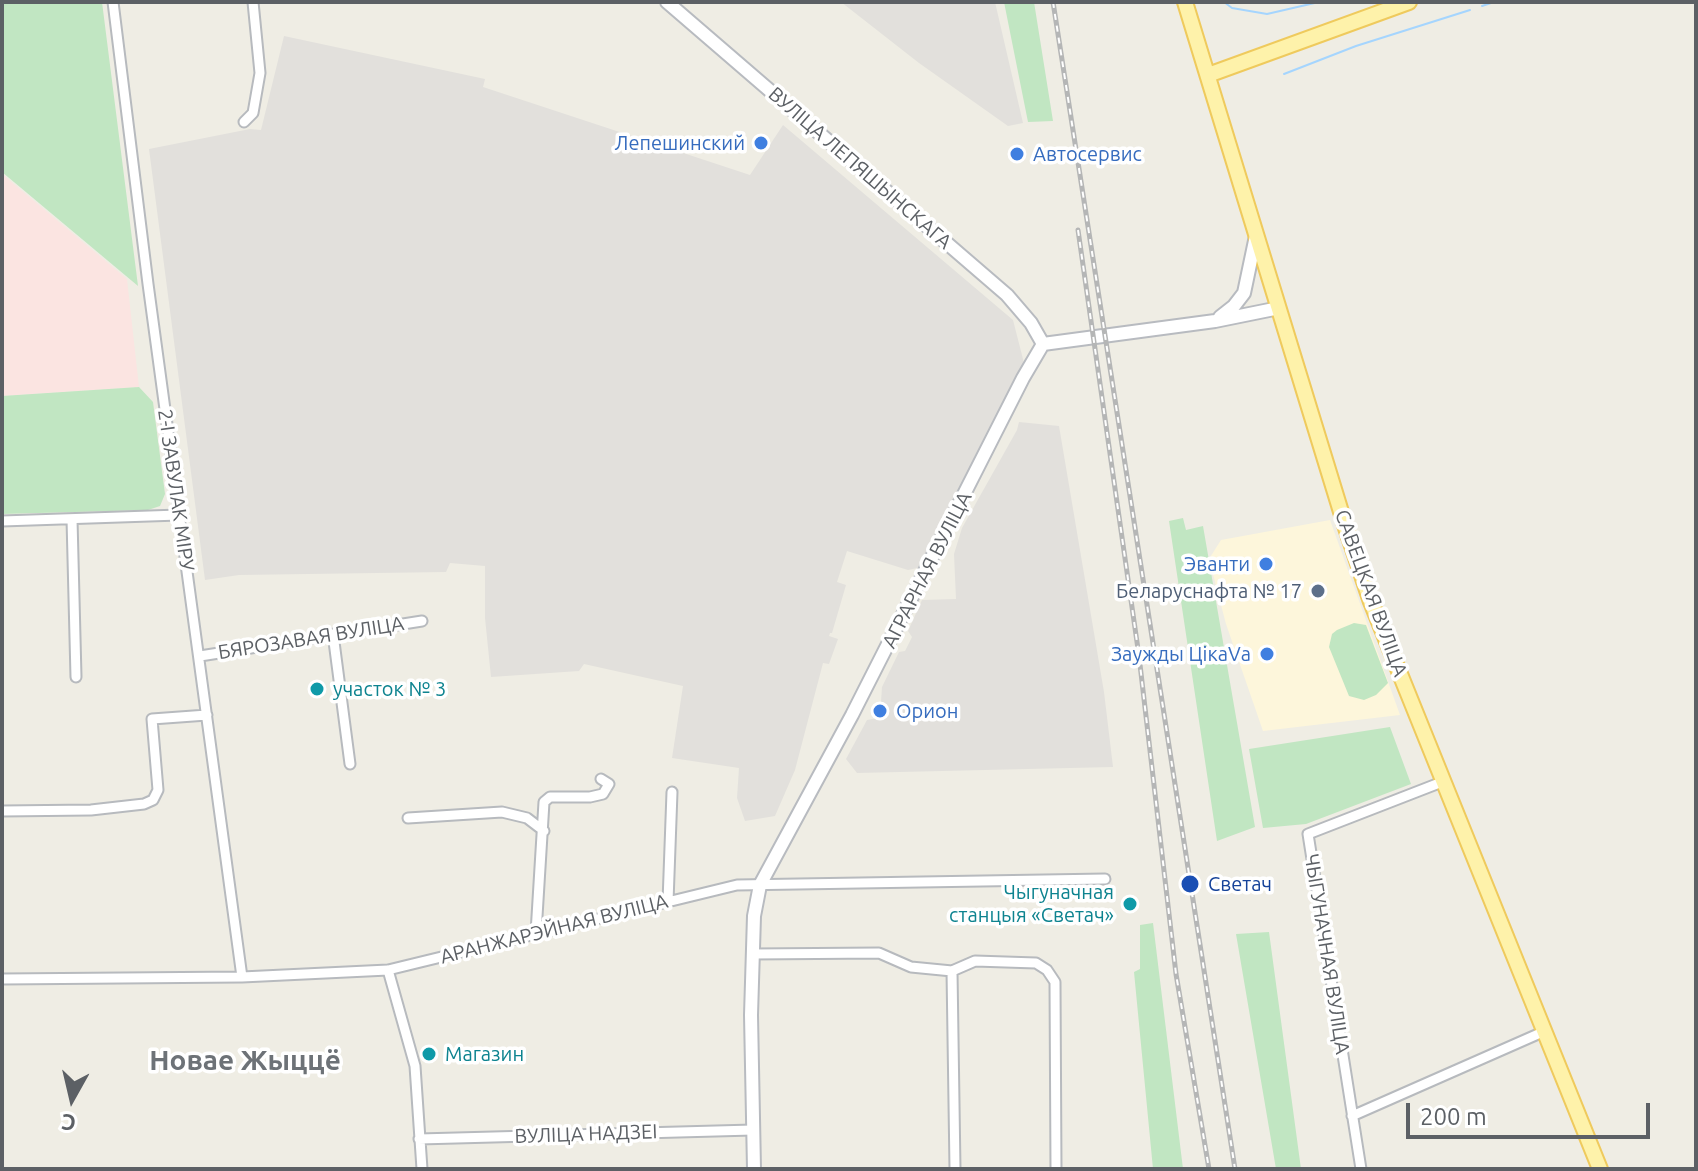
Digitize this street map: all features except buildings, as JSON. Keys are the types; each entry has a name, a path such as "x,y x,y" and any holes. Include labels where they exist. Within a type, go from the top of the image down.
{"main road":[{"name":"САВЕЦКАЯ ВУЛІЦА","path":"1185,2 1371,602 1600,1169"},
{"path":"1208,75 1409,2"}],"street":[{"name":"2-І ЗАВУЛАК МІРУ","path":"113,2 242,977"},
{"path":"244,122 253,113 260,73 253,2"},
{"name":"ВУЛІЦА ЛЕПЯШЫНСКАГА","path":"667,2 1007,295 1031,323 1043,344"},
{"path":"1215,321 1234,306 1244,293 1256,236"},
{"path":"1043,344 1215,321 1279,308"},
{"name":"АГРАРНАЯ ВУЛІЦА","path":"754,1169 753,954 754,916 760,885 839,741 1043,344"},
{"path":"2,521 179,515"},
{"path":"72,519 76,677"},
{"name":"БЯРОЗАВАЯ ВУЛІЦА","path":"200,656 422,621"},
{"path":"333,634 350,764"},
{"path":"2,811 91,810 144,804 153,800 158,790 152,719 207,715"},
{"path":"536,933 544,802 550,797 603,794 609,784 601,779"},
{"name":"ЧЫГУНАЧНАЯ ВУЛІЦА","path":"1361,1169 1308,834 1442,782"},
{"path":"668,902 672,792"},
{"path":"408,818 502,812 527,818 544,831"},
{"name":"АРАНЖАРЭЙНАЯ ВУЛІЦА","path":"2,979 242,977 388,970 737,885 1105,879"},
{"path":"753,954 879,953 911,967 952,971 975,961 1036,963 1047,970 1055,982 1056,1169"},
{"path":"388,970 415,1066 422,1169"},
{"path":"952,971 955,1169"},
{"path":"1352,1116 1545,1031"},
{"name":"ВУЛІЦА НАДЗЕІ","path":"419,1139 753,1130"}],"shaded area":[{"path":"841,2 995,2 1023,123 1008,126 919,63"},
{"path":"284,36 485,79 483,87 750,175 783,125 1013,320 1024,363 922,567 908,570 847,551 837,582 846,585 829,636 838,639 829,664 823,663 795,770 775,816 745,821 737,798 739,768 672,758 683,686 584,664 579,671 491,677 485,618 485,566 450,563 446,572 239,575 205,580 149,149 250,129 261,130"},
{"path":"2,174 127,279 139,387 2,396"},
{"path":"1019,422 1059,426 1104,692 1113,767 857,773 846,759 867,720 883,717 885,705 877,704 881,702 882,687 899,652 905,651 912,637 908,631 922,600 956,599 954,554 962,528"},
{"path":"1330,520 1400,715 1263,731 1226,624 1209,559 1221,540"}],"green space":[{"path":"2,2 102,2 138,286 2,172"},
{"path":"1004,2 1034,2 1053,121 1028,122"},
{"path":"139,387 153,402 165,494 160,506 148,510 2,514 2,396"},
{"path":"1183,518 1186,530 1203,526 1255,827 1217,841 1169,521"},
{"path":"1354,623 1366,625 1388,683 1376,695 1364,700 1349,696 1329,647 1332,634"},
{"path":"1390,727 1411,784 1306,824 1263,828 1249,749"},
{"path":"1153,923 1183,1169 1153,1169 1134,972 1140,969 1140,925"},
{"path":"1269,932 1301,1169 1276,1169 1236,934"}],"waterway":[{"path":"1224,2 1232,8 1267,14 1319,2"},
{"path":"1482,6 1494,2"},
{"path":"1284,74 1356,46 1470,10"}],"railway":[{"path":"1053,2 1235,1169"},
{"path":"1078,230 1139,656 1176,974 1209,1169"}],"place":[{"name":"Лепешинский","path":"761,143"},
{"name":"Автосервис","path":"1017,154"},
{"name":"Эванти","path":"1266,564"},
{"name":"Беларуснафта № 17","path":"1318,591"},
{"name":"Заужды ЦікаVа","path":"1267,654"},
{"name":"участок № 3","path":"317,689"},
{"name":"Орион","path":"880,711"},
{"name":"Светач","path":"1190,884"},
{"name":"Чыгуначная станцыя «Светач»","path":"1130,904"},
{"name":"Магазин","path":"429,1054"}],"district":[{"name":"Новае Жыццё","path":"245,1061"}]}
